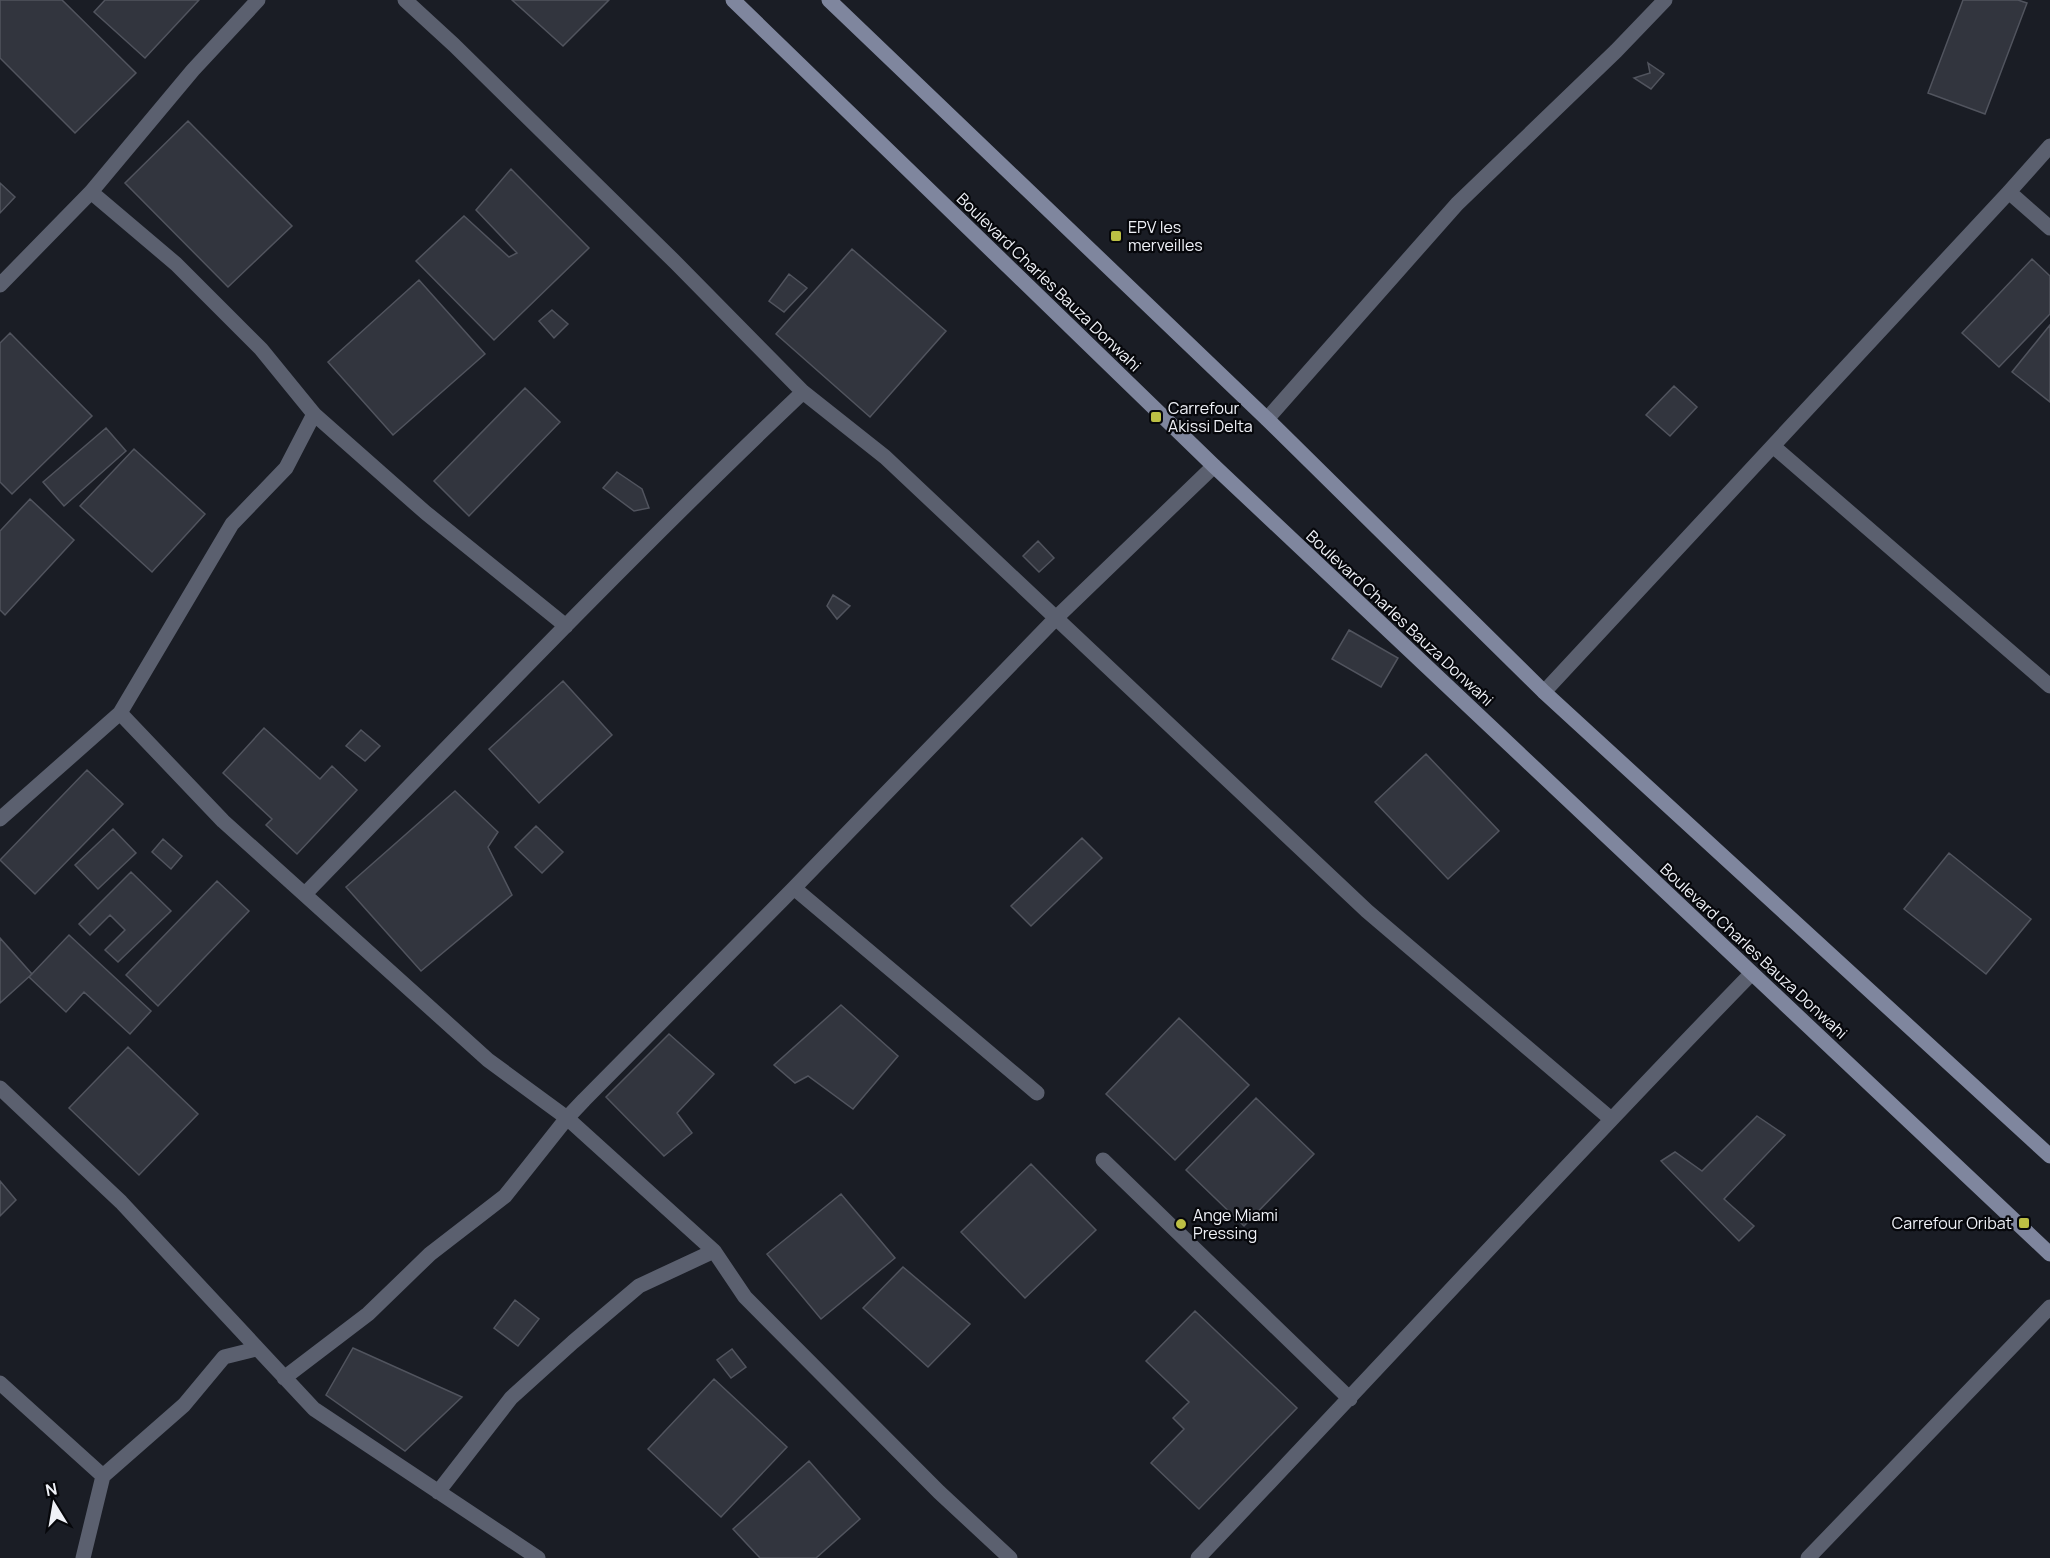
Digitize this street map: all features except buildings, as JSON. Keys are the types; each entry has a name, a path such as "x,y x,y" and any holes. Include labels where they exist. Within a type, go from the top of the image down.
{"main road":[{"name":"Boulevard Charles Bauza Donwahi","path":"733,0 1214,466 2050,1254"},
{"path":"830,0 1267,419 1544,692 2050,1156"}],"street":[{"path":"0,285 91,192 193,70 258,0"},
{"path":"405,0 574,163 803,392 885,457 1367,911 1611,1119"},
{"path":"1267,419 1457,204 1616,51 1665,0"},
{"path":"1544,692 2050,146"},
{"path":"91,192 176,264 261,349 314,414 426,513 566,626"},
{"path":"2009,192 2050,228"},
{"path":"305,894 566,626 718,473 803,392"},
{"path":"0,819 120,713 232,524 286,468 314,414"},
{"path":"1773,446 2050,686"},
{"path":"284,1378 368,1314 430,1254 505,1196 567,1118 1056,617 1214,466"},
{"path":"120,713 223,821 488,1060 567,1118 714,1251 745,1297 939,1492 1010,1558"},
{"path":"794,888 1037,1093"},
{"path":"1198,1558 1611,1119 1751,974"},
{"path":"0,1088 121,1202 314,1409 538,1558"},
{"path":"1103,1160 1350,1399"},
{"path":"438,1492 511,1398 573,1342 639,1286 714,1251"},
{"path":"1808,1558 2050,1307"},
{"path":"83,1558 103,1476 184,1405 224,1357 256,1349"},
{"path":"0,1383 103,1476"}],"place":[{"name":"EPV les merveilles","path":"1116,236"},
{"name":"Carrefour Akissi Delta","path":"1156,417"},
{"name":"Carrefour Oribat","path":"2024,1223"},
{"name":"Ange Miami Pressing","path":"1181,1224"}]}
